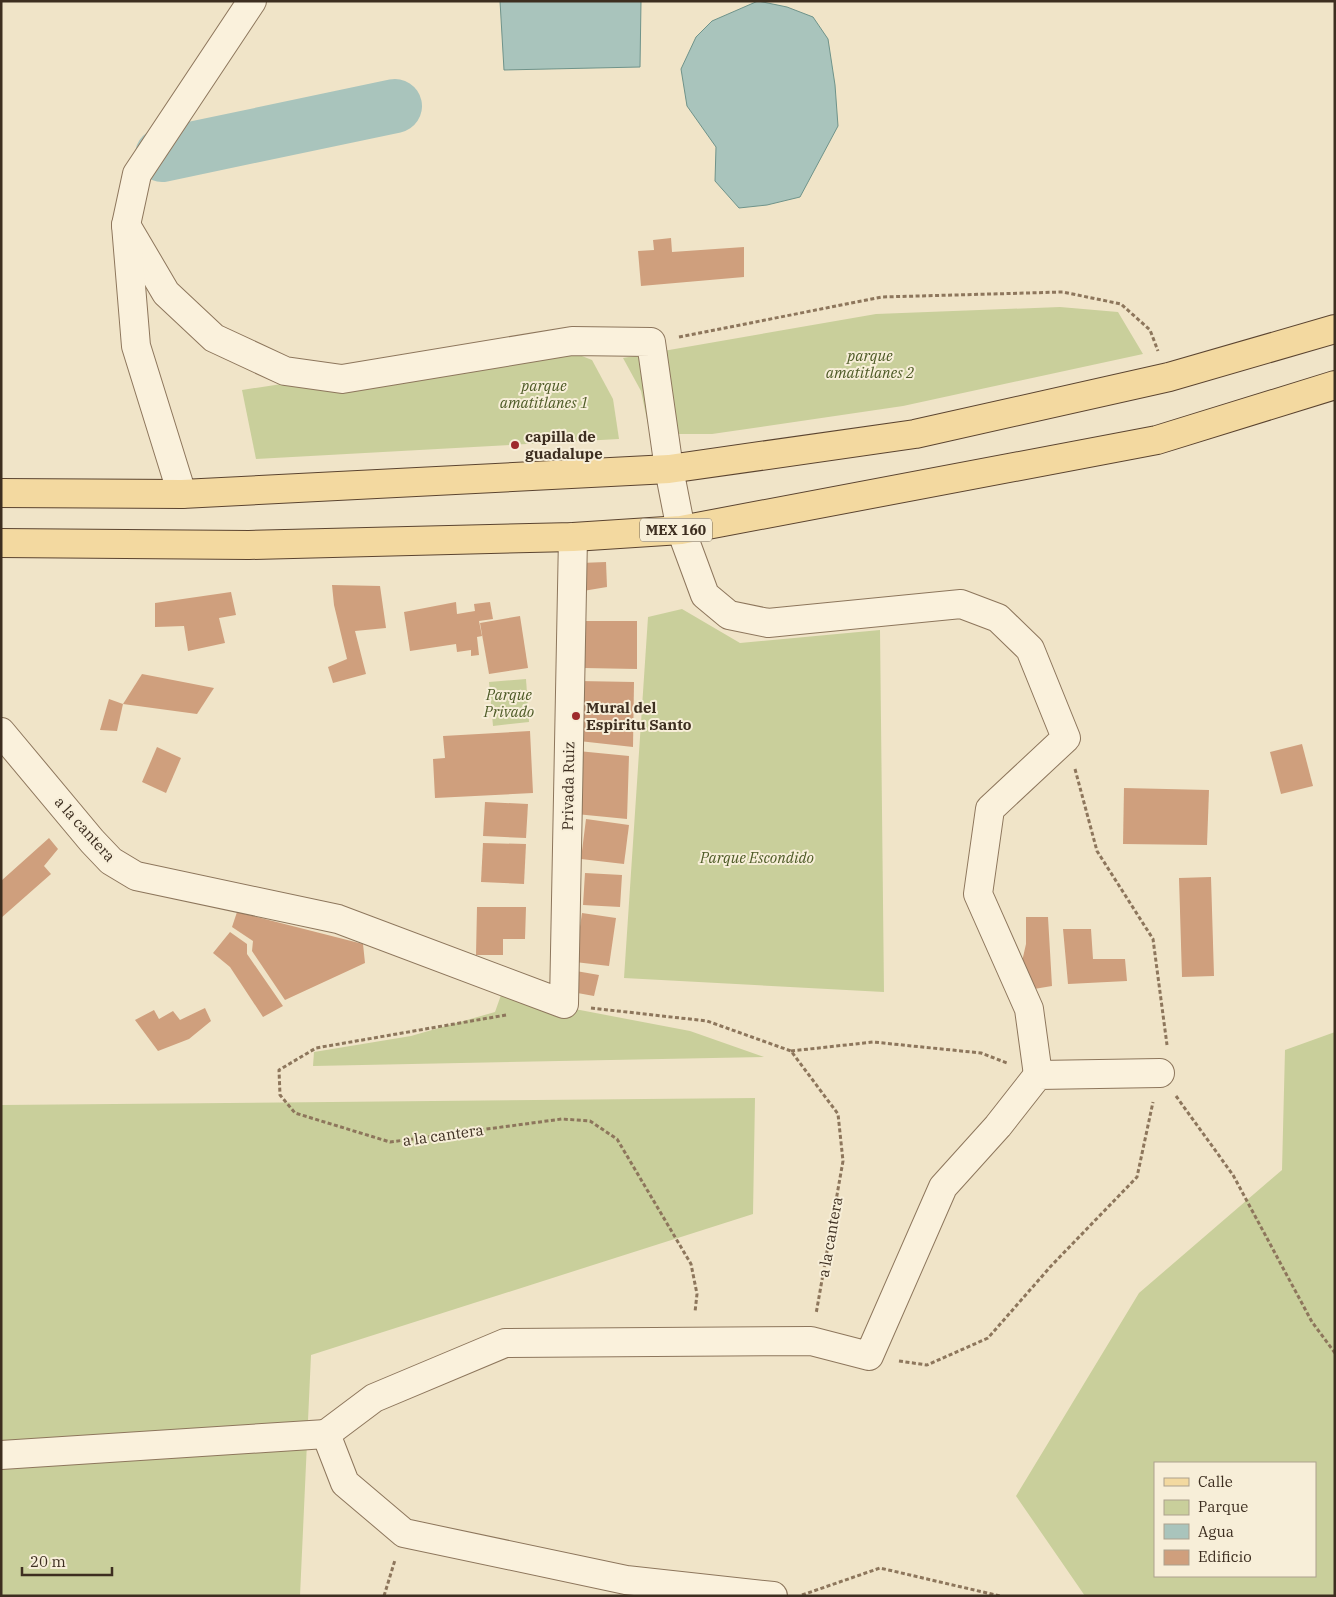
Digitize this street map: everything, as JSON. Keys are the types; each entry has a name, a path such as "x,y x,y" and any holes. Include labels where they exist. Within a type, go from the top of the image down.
{"main road":[{"path":"1,493 182,494 669,469 915,434 1169,377 1335,329"},
{"name":"MEX 160","path":"1,543 249,545 573,537 681,530 1157,440 1335,385"}],"street":[{"path":"182,494 136,346 126,225 137,174 252,1"},
{"path":"1,1456 326,1434 374,1398 505,1343 812,1341 869,1356 943,1187 998,1126 1038,1075 1029,1009 978,894 990,809 1066,738 1030,649 998,618 962,604 768,623 728,615 705,595 681,530 669,469 651,342 572,341 342,379 285,371 214,338 166,293 126,225"},
{"name":"Privada Ruiz","path":"564,1004 573,537"},
{"name":"a la cantera","path":"1,732 92,841 111,861 136,876 338,919 564,1004"},
{"path":"1038,1075 1160,1073"},
{"path":"326,1434 345,1483 404,1533 626,1580 773,1596"}],"path":[{"path":"651,342 882,297 1063,292 1121,304 1150,330 1169,377"},
{"path":"564,1004 707,1021 791,1052 873,1042 981,1053 1038,1075"},
{"name":"a la cantera","path":"516,1013 316,1048 279,1070 280,1095 295,1113 390,1142 562,1119 590,1121 617,1139 692,1264 697,1294 692,1342"},
{"name":"a la cantera","path":"791,1052 838,1114 843,1161 812,1341"},
{"path":"1160,1073 1233,1175 1312,1322 1335,1353"},
{"path":"384,1596 404,1533"},
{"path":"799,1596 880,1568 1000,1596"}],"green space":[{"name":"parque amatitlanes 2","path":"1060,307 1118,312 1143,354 903,406 712,434 650,434 641,391 623,358 876,314"},
{"name":"parque amatitlanes 1","path":"549,343 592,360 613,399 619,439 256,459 242,390"},
{"name":"Parque Escondido","path":"682,609 740,643 880,630 884,992 624,978 648,617"},
{"name":"Parque Privado","path":"526,679 529,722 493,726 489,682"},
{"path":"501,995 690,1031 764,1057 313,1066 314,1052 411,1036 495,1012"},
{"path":"1335,1032 1335,1596 1085,1596 1016,1496 1139,1293 1282,1170 1285,1050"},
{"path":"755,1098 753,1214 311,1355 300,1596 1,1596 1,1105"}],"water":[{"path":"500,1 641,1 640,67 504,70"},
{"path":"758,1 787,7 813,17 828,39 835,85 838,126 800,197 767,205 739,208 715,181 716,147 687,106 681,69 696,37 712,21"}],"building":[{"path":"671,238 672,252 744,247 744,277 641,286 638,251 654,250 653,240"},
{"path":"606,562 607,587 583,591 580,563"},
{"path":"332,585 380,586 386,628 355,631 366,674 333,683 328,667 347,659 334,605"},
{"path":"231,592 236,615 219,618 225,643 188,651 184,626 155,627 155,603"},
{"path":"456,602 457,614 475,611 474,604 490,602 493,619 479,621 482,636 477,637 479,655 471,656 471,650 457,652 456,644 410,651 404,612"},
{"path":"520,616 528,668 489,674 480,623"},
{"path":"584,621 637,621 637,669 584,668"},
{"path":"142,674 214,688 197,714 123,704"},
{"path":"579,681 634,682 633,747 579,741"},
{"path":"109,699 123,704 117,731 100,730"},
{"path":"530,731 533,793 435,798 433,759 445,758 443,736"},
{"path":"1302,744 1313,786 1281,794 1270,752"},
{"path":"157,747 181,758 166,793 142,782"},
{"path":"578,751 629,756 627,819 576,814"},
{"path":"1124,788 1209,790 1207,845 1123,844"},
{"path":"485,802 528,804 526,838 483,836"},
{"path":"586,819 629,825 624,864 581,859"},
{"path":"49,838 58,849 44,866 51,874 1,918 1,881"},
{"path":"483,843 526,844 524,884 481,882"},
{"path":"585,873 622,875 620,907 583,905"},
{"path":"1211,877 1214,976 1182,977 1179,878"},
{"path":"477,907 526,907 525,939 503,939 503,955 476,955"},
{"path":"237,912 363,944 365,963 285,1000 252,951 253,941 232,927"},
{"path":"582,913 616,918 609,966 575,962"},
{"path":"1026,917 1048,917 1052,986 1022,991 1021,966 1026,944"},
{"path":"1063,929 1091,929 1093,959 1125,959 1127,981 1068,984"},
{"path":"230,932 247,944 247,954 283,1006 263,1017 230,967 213,953"},
{"path":"576,971 599,975 594,996 572,992"},
{"path":"205,1008 211,1021 189,1039 158,1051 135,1020 154,1010 159,1019 173,1011 180,1020"}],"waterway":[{"path":"162,155 395,106"}],"place":[{"name":"capilla de guadalupe","path":"515,445"},
{"name":"Mural del Espiritu Santo","path":"576,716"}]}
